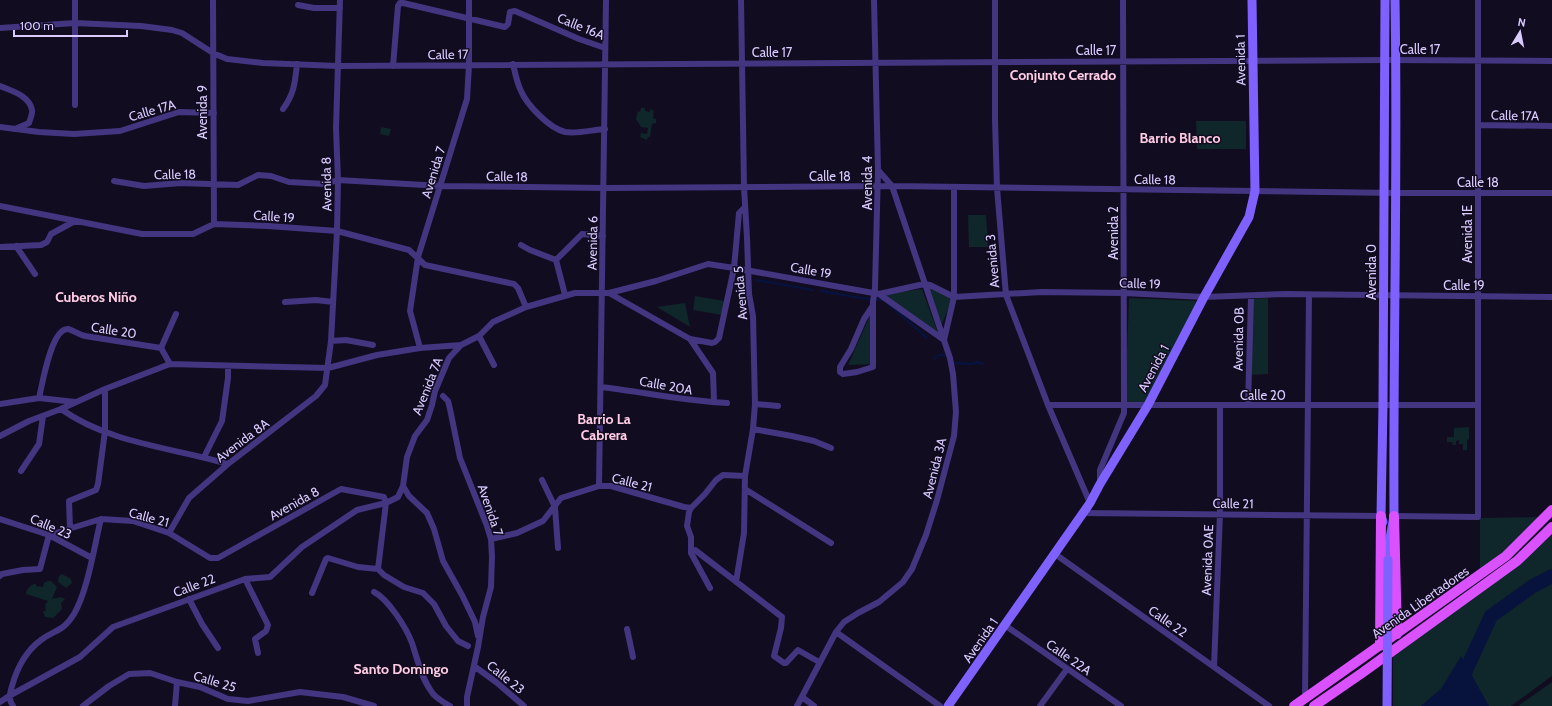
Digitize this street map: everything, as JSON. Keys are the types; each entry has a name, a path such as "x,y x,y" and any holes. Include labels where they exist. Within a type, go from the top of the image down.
{"main road":[{"name":"Avenida Libertadores","path":"1294,706 1506,556 1552,510"},
{"path":"1380,646 1381,516"},
{"path":"1394,516 1397,634"},
{"name":"Avenida Libertadores","path":"1314,706 1517,561 1552,527"}],"street":[{"path":"75,0 75,105"},
{"name":"Avenida 9","path":"213,0 214,224"},
{"name":"Avenida 8","path":"328,368 331,341 337,232 338,180 336,128 340,0"},
{"name":"Avenida 7","path":"420,348 410,312 418,257 467,99 469,65 469,0"},
{"name":"Avenida 6","path":"599,486 602,387 606,0"},
{"name":"Avenida 5","path":"736,582 743,548 745,476 753,429 755,404 753,316 749,294 744,187 741,0"},
{"name":"Avenida 4","path":"873,304 864,318 851,349 839,369 843,374 857,372 873,367 873,304 875,288 878,187 874,0"},
{"name":"Avenida 3","path":"995,0 997,188 1006,295 1048,406 1090,503"},
{"name":"Avenida 2","path":"1100,484 1100,470 1124,413 1123,0"},
{"name":"Avenida 1","path":"948,706 1006,626 1090,503 1148,405 1204,297 1249,217 1255,191 1252,0"},
{"name":"Avenida 0","path":"1385,0 1384,295 1381,516 1389,544"},
{"name":"Avenida 0","path":"1387,706 1388,560 1394,516 1394,295 1396,193 1395,0"},
{"name":"Avenida 1E","path":"1394,516 1478,517 1478,0"},
{"name":"Calle 16A","path":"393,66 398,6 400,3 505,27 508,24 510,12 515,11 579,39 606,48"},
{"path":"298,5 314,8 340,8"},
{"name":"Calle 17","path":"0,28 75,23 142,26 172,30 182,33 213,53 227,59 263,63 338,66 875,62 1385,60 1552,61"},
{"path":"283,109 290,99 294,87 297,64"},
{"path":"513,64 521,91 534,110 551,124 564,132 605,129"},
{"path":"0,86 28,100 33,111 29,123 14,129 0,127"},
{"name":"Calle 17A","path":"14,129 74,134 120,131 179,112 214,113"},
{"name":"Calle 17A","path":"1478,125 1552,126"},
{"path":"878,170 892,186 944,340"},
{"name":"Calle 18","path":"114,181 144,186 181,183 238,185 258,175 271,176 289,182 326,184 338,180 441,186 604,188 892,186 1396,193 1552,193"},
{"name":"Avenida 3A","path":"797,706 819,662 836,632 844,622 879,602 904,582 912,569 926,535 937,500 954,436 956,412 953,374 944,340 954,297 954,187"},
{"name":"Calle 19","path":"0,206 142,234 193,234 214,224 268,226 337,232 409,250 425,265 514,284 518,288 526,307"},
{"path":"609,293 690,339 712,343 716,342 719,338 734,268 739,213 745,207"},
{"path":"0,247 41,245 47,242 51,234 75,221"},
{"path":"556,260 582,234 603,236"},
{"path":"521,245 556,260"},
{"path":"16,246 35,274"},
{"path":"556,260 565,295"},
{"name":"Calle 19","path":"461,345 479,336 493,322 526,307 575,293 609,293 656,281 708,264 879,294 924,284 930,285 954,297 1042,292 1124,293 1204,297 1309,295 1552,296"},
{"path":"879,294 944,340"},
{"path":"1305,698 1309,295"},
{"name":"Avenida 0B","path":"1248,405 1251,296"},
{"path":"285,302 316,300 333,302"},
{"path":"170,364 161,348 176,314"},
{"name":"Calle 20","path":"39,398 49,351 64,330 68,329 78,335 161,348"},
{"path":"479,336 494,365"},
{"path":"690,339 713,374 714,402"},
{"path":"331,341 346,340 373,344"},
{"path":"0,436 30,420 61,409 106,389 170,364 328,368 377,355 420,348 461,345"},
{"name":"Avenida 7A","path":"403,486 407,458 415,436 426,420 432,405 435,391 449,358 461,345"},
{"path":"204,457 222,421 228,378 228,366"},
{"name":"Avenida 8A","path":"169,533 189,498 228,464 316,396 325,385 328,368"},
{"name":"Calle 20A","path":"602,387 698,402 727,403"},
{"path":"70,528 69,501 96,490 97,488 105,431 106,389"},
{"name":"Avenida 7","path":"443,396 448,401 450,408 460,458 491,539 491,587 478,638 467,697 467,706"},
{"path":"0,404 39,398 75,402"},
{"path":"755,404 778,406"},
{"name":"Calle 20","path":"1048,406 1478,405"},
{"name":"Avenida 0AE","path":"1214,667 1220,513 1220,406"},
{"path":"61,409 75,419 123,438 228,464"},
{"path":"21,471 39,444 43,416"},
{"path":"753,429 814,441 831,448"},
{"path":"710,588 691,552 692,537 687,526 689,512 716,480 723,475 745,476"},
{"path":"542,480 555,507 558,548"},
{"path":"378,569 386,503 398,497 403,486"},
{"path":"403,486 409,496 427,513 434,529 443,561 475,622 478,638"},
{"name":"Calle 21","path":"491,539 517,534 543,521 561,498 599,486 611,486 691,508"},
{"name":"Avenida 8","path":"214,559 341,489 384,497 386,503"},
{"path":"745,489 831,543"},
{"name":"Calle 22","path":"0,702 80,657 113,627 245,579 270,577 302,547 357,510 386,503"},
{"name":"Calle 21","path":"1083,513 1220,513 1381,516"},
{"name":"Calle 23","path":"0,519 49,535 92,558"},
{"path":"13,706 9,696 17,670 27,654 41,640 64,628 75,613 86,582 101,519"},
{"name":"Calle 21","path":"49,535 101,519 133,521 169,533 214,559"},
{"path":"0,576 2,574 23,570 40,569 49,535"},
{"path":"691,552 695,550 782,617 781,628 774,656 786,663 798,650 819,662"},
{"name":"Calle 22","path":"1055,554 1269,706"},
{"path":"312,593 326,559 328,558 358,567 378,569 384,575 404,587 423,593 434,604 446,626 458,641 468,646"},
{"path":"245,579 268,625 266,631 255,639 258,653"},
{"path":"374,592 380,595 390,605 411,640 425,683 432,693 450,706"},
{"path":"189,599 202,624 218,648"},
{"name":"Calle 22A","path":"1006,626 1121,706"},
{"path":"626,630 632,657"},
{"path":"836,632 940,706"},
{"name":"Calle 23","path":"474,666 496,682 524,706"},
{"path":"1040,706 1067,669"},
{"name":"Calle 25","path":"83,706 109,686 129,674 150,673 177,682 200,687 228,699 260,703 283,693 300,692 343,697 370,705"},
{"path":"174,706 177,682"},
{"path":"802,697 814,706"}],"green space":[{"path":"641,108 645,108 645,111 650,112 650,109 654,111 653,118 656,119 656,123 652,124 650,137 648,137 647,140 640,137 641,133 647,134 648,128 641,127 636,119 638,111 640,112"},
{"path":"1196,121 1246,121 1246,149 1197,149"},
{"path":"381,127 391,129 389,136 380,134"},
{"path":"968,215 986,215 988,247 969,247"},
{"path":"927,286 953,297 942,324"},
{"path":"922,289 938,333 883,294"},
{"path":"695,296 724,301 722,315 693,310"},
{"path":"1129,298 1200,301 1145,403 1125,402"},
{"path":"1268,298 1268,374 1250,375 1251,299"},
{"path":"685,303 690,327 657,307"},
{"path":"871,313 876,364 848,365"},
{"path":"1469,427 1467,450 1463,450 1463,444 1459,444 1459,440 1456,441 1456,445 1453,445 1452,442 1447,442 1447,437 1454,437 1454,428"},
{"path":"1544,517 1480,573 1480,518"},
{"path":"1552,532 1552,676 1511,706 1393,706 1393,654"},
{"path":"62,574 71,579 72,583 66,588 58,582 59,576"},
{"path":"51,581 57,587 52,599 61,597 65,599 61,603 62,609 53,618 45,617 43,611 46,611 45,605 48,601 26,594 27,590 34,584 36,584 36,586 43,587 44,583"},
{"path":"1552,682 1552,706 1518,706"}],"shaded area":[{"path":"1461,656 1489,706 1421,706 1441,689"}],"waterway":[{"path":"756,280 813,290"},
{"path":"821,291 861,298 884,300 926,337"},
{"path":"935,358 939,355 945,355"},
{"path":"953,363 983,363"},
{"path":"1432,706 1461,681 1491,616 1533,586 1552,576"}],"district":[{"name":"Conjunto Cerrado","path":"1063,75"},
{"name":"Barrio Blanco","path":"1180,138"},
{"name":"Cuberos Niño","path":"96,297"},
{"name":"Barrio La Cabrera","path":"604,428"},
{"name":"Santo Domingo","path":"401,669"}]}
